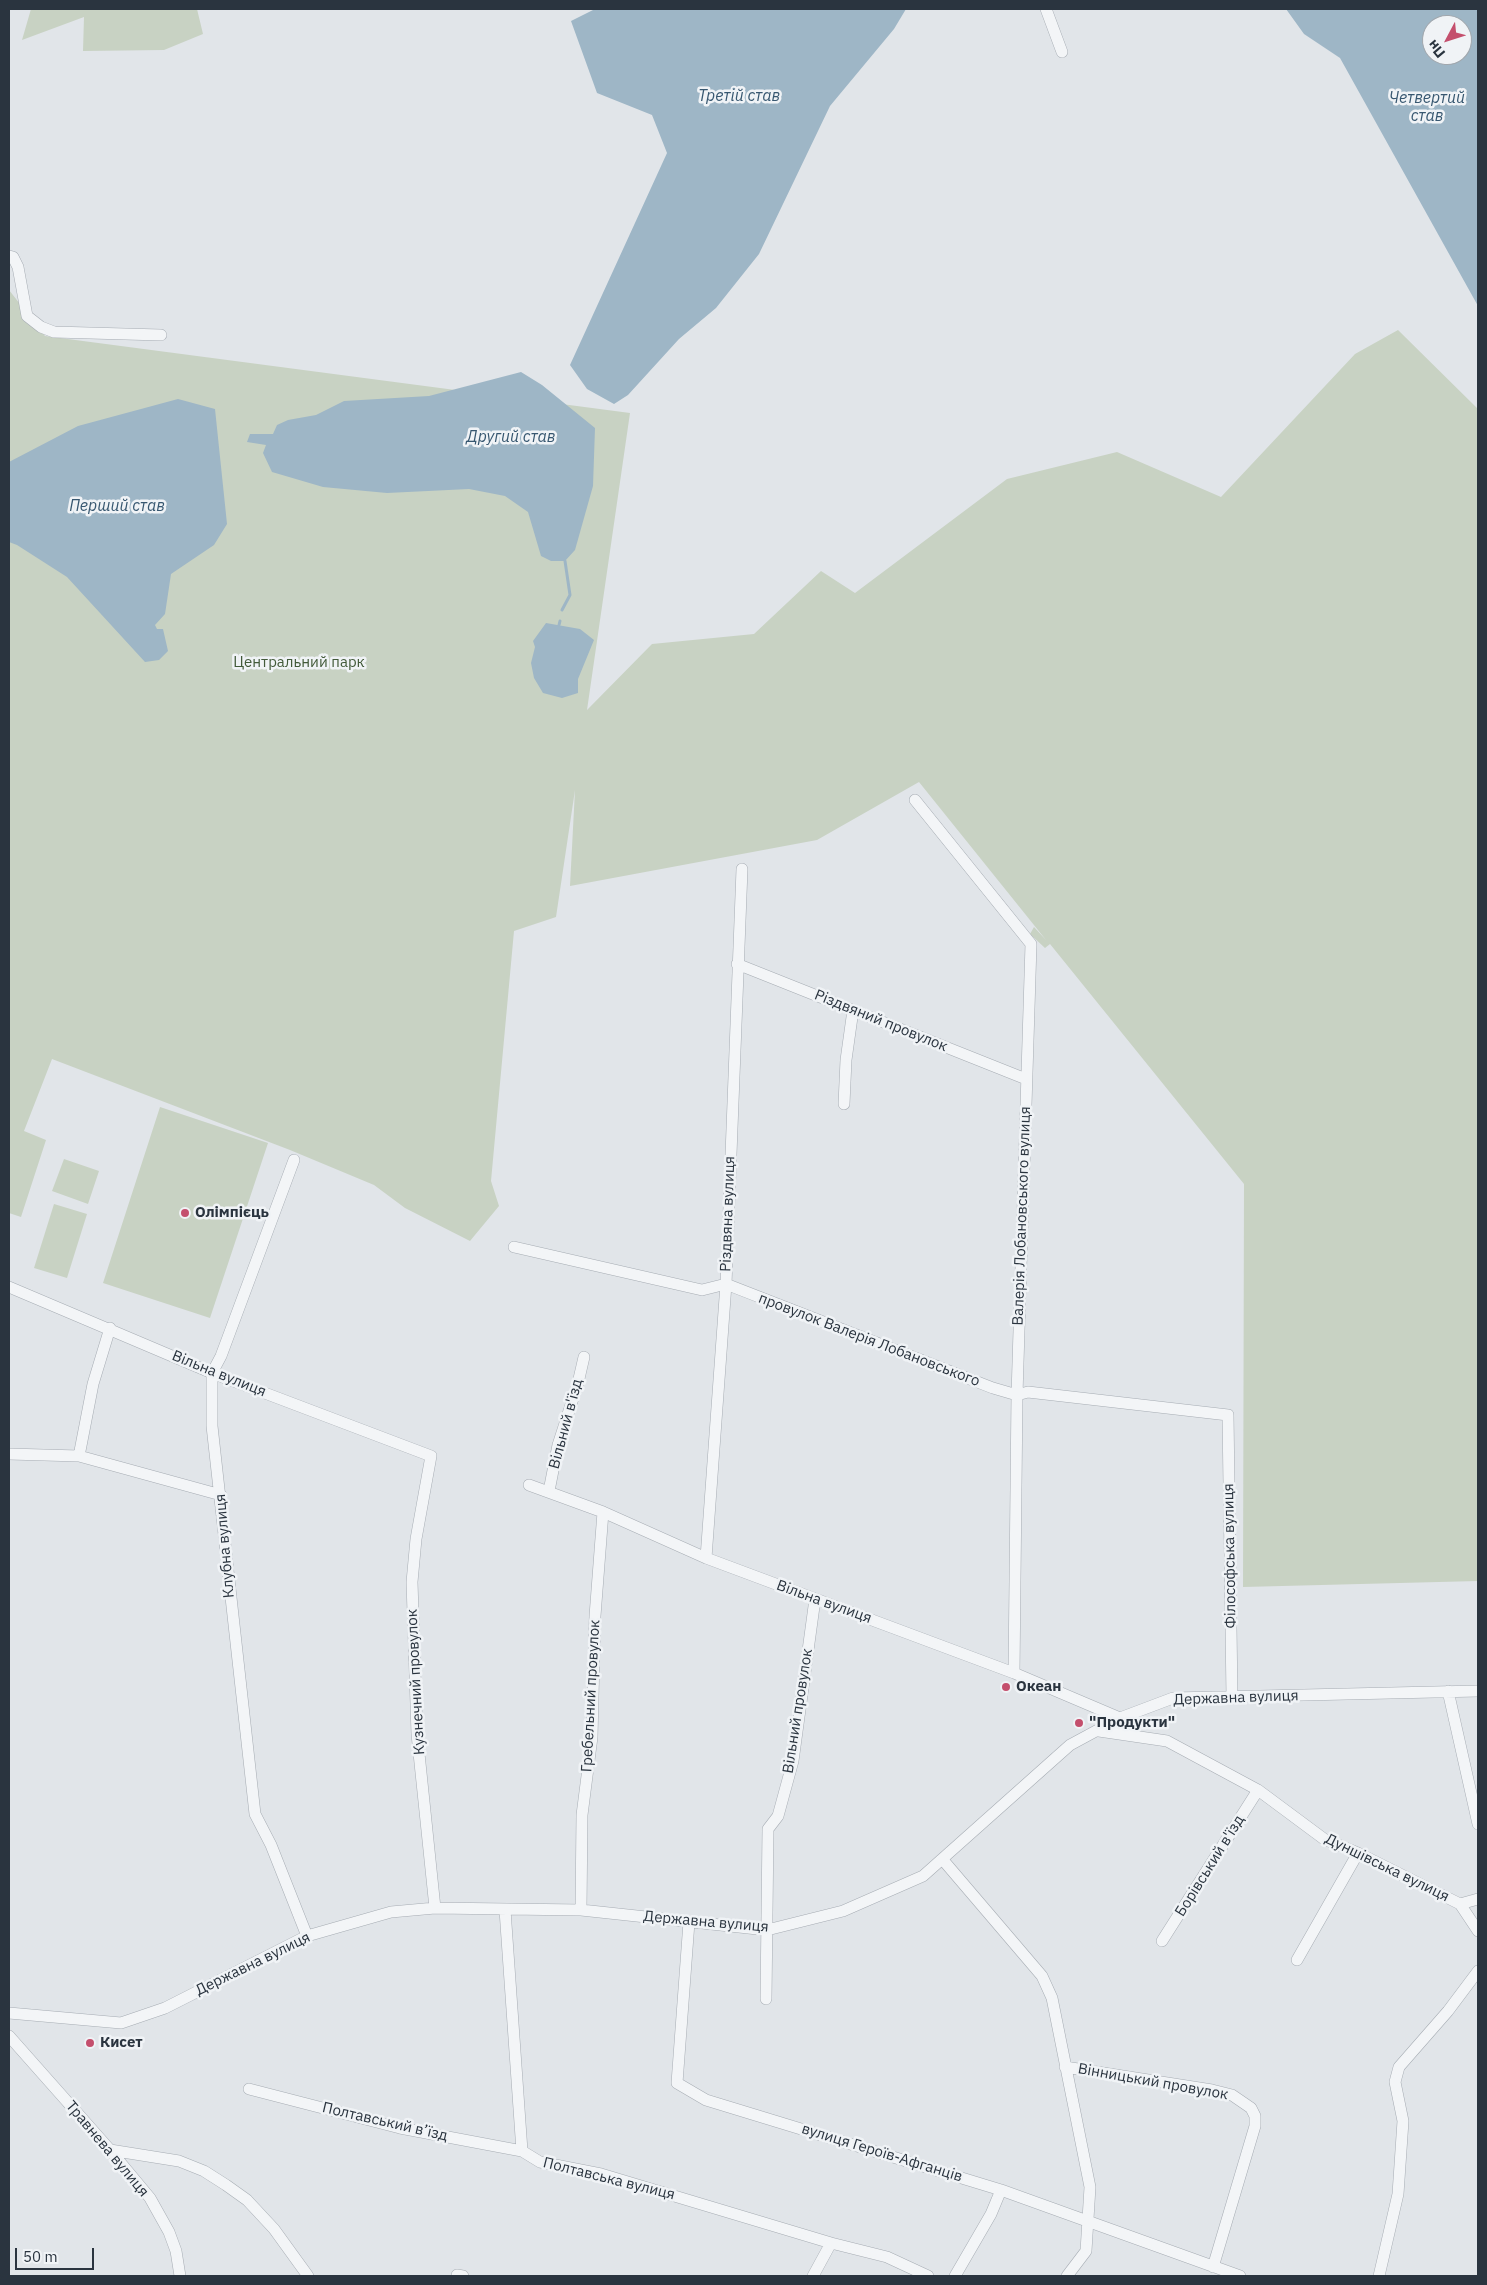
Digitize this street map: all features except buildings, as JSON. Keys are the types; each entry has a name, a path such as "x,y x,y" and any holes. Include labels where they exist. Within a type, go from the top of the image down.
{"street":[{"path":"1046,9 1062,52"},
{"path":"9,256 13,257 18,267 27,316 41,327 54,332 162,335"},
{"name":"Валерія Лобановського вулиця","path":"915,800 1031,944 1017,1395 1014,1672"},
{"name":"Різдвяна вулиця","path":"706,1558 726,1284 742,869"},
{"name":"Різдвяний провулок","path":"737,964 1026,1079"},
{"path":"844,1104 846,1060 853,1010"},
{"name":"Клубна вулиця","path":"294,1160 224,1348 212,1373 212,1426 255,1814 271,1845 307,1936"},
{"path":"514,1246 702,1290 726,1284"},
{"name":"провулок Валерія Лобановського","path":"726,1284 993,1388 1017,1395 1028,1392 1228,1415"},
{"name":"Вільна вулиця","path":"9,1287 110,1328 212,1373 432,1456"},
{"path":"79,1456 93,1384 110,1328"},
{"name":"Вільний в'їзд","path":"550,1491 558,1445 578,1383 584,1357"},
{"name":"Філософська вулиця","path":"1228,1415 1232,1697"},
{"path":"9,1454 79,1456 221,1495"},
{"name":"Кузнечний провулок","path":"432,1456 416,1539 412,1582 417,1734 435,1908"},
{"name":"Вільна вулиця","path":"529,1485 550,1491 603,1512 706,1558 1014,1672 1120,1718"},
{"name":"Гребельний провулок","path":"581,1910 582,1815 592,1737 595,1616 603,1512"},
{"name":"Вільний провулок","path":"766,1999 768,1829 778,1816 793,1761 815,1599"},
{"path":"1448,1691 1478,1824"},
{"name":"Державна вулиця","path":"9,2013 121,2023 165,2008 307,1936 391,1912 435,1908 581,1910 767,1930 843,1912 923,1876 1070,1745 1120,1718 1173,1698 1478,1691"},
{"name":"Дуншівська вулиця","path":"1099,1731 1167,1741 1258,1790 1324,1839 1358,1853 1460,1904 1478,1931"},
{"name":"Борівський в'їзд","path":"1162,1941 1258,1790"},
{"path":"1297,1960 1358,1853"},
{"path":"943,1860 1042,1976 1052,1998 1090,2187 1086,2250 1067,2276"},
{"path":"1460,1904 1478,1899"},
{"path":"505,1910 522,2151"},
{"name":"вулиця Героїв-Афганців","path":"689,1922 677,2083 706,2100 1001,2190 1240,2276"},
{"path":"1379,2276 1398,2194 1403,2121 1395,2082 1399,2067 1448,2011 1478,1971"},
{"name":"Травнева вулиця","path":"9,2036 110,2150 160,2215 176,2251 180,2276"},
{"name":"Вінницький провулок","path":"1065,2067 1212,2090 1232,2095 1251,2108 1255,2126 1214,2267"},
{"name":"Полтавський в’їзд","path":"249,2089 400,2128 522,2151"},
{"path":"110,2150 179,2161 204,2171 246,2200 274,2229 308,2276"},
{"name":"Полтавська вулиця","path":"522,2151 540,2162 601,2174 831,2243 887,2257 928,2276"},
{"path":"955,2276 992,2214 1001,2190"},
{"path":"813,2276 831,2243"}],"green space":[{"path":"31,9 197,9 203,34 164,50 83,51 84,17 22,40"},
{"name":"Центральний парк","path":"9,290 45,336 630,413 587,710 652,644 754,634 821,571 855,593 1007,479 1117,452 1221,497 1355,354 1398,330 1478,409 1478,1581 1243,1587 1244,1184 1050,944 1045,948 1030,934 1034,927 1046,940 919,782 817,840 570,886 575,790 556,917 514,931 491,1181 499,1206 470,1241 405,1208 374,1185 290,1150 52,1059 24,1131 46,1140 21,1217 9,1213"},
{"name":"Олімпієць","path":"160,1107 268,1143 210,1318 103,1283"},
{"path":"64,1159 99,1171 88,1204 52,1191"},
{"path":"54,1204 87,1214 67,1278 34,1268"}],"water":[{"name":"Третій став","path":"595,9 906,9 894,29 830,106 759,254 716,308 679,339 628,395 614,404 587,389 570,365 667,153 652,115 597,93 571,21"},
{"name":"Четвертий став","path":"1286,9 1478,9 1478,306 1340,58 1304,34"},
{"name":"Другий став","path":"521,372 542,385 595,428 593,486 575,550 565,561 551,561 541,556 528,512 505,496 469,489 387,493 323,487 272,472 263,453 266,445 247,442 250,434 273,434 277,425 288,420 316,415 344,401 429,396"},
{"name":"Перший став","path":"178,399 215,409 227,524 214,545 171,574 165,614 155,625 157,629 163,629 168,651 159,660 145,662 67,577 17,545 9,542 9,462 78,426"},
{"path":"546,623 580,629 594,640 578,679 578,693 562,698 543,693 534,678 531,663 535,647 533,641"}],"waterway":[{"path":"562,610 570,595 565,561"},
{"path":"559,625 560,621"}],"place":[{"name":"Олімпієць","path":"185,1213"},
{"name":"Океан","path":"1006,1687"},
{"name":"\"Продукти\"","path":"1079,1723"},
{"name":"Кисет","path":"90,2043"}]}
